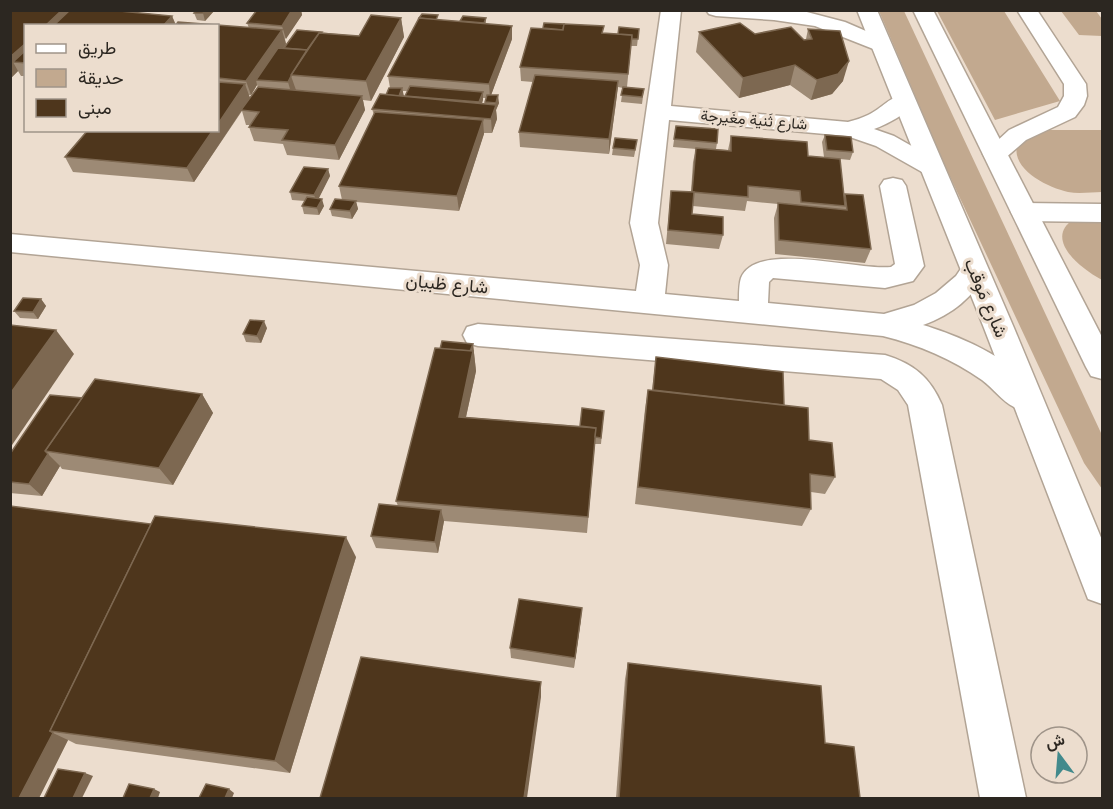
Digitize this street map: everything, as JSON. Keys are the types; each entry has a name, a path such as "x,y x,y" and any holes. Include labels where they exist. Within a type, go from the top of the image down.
{"street":[{"path":"622,346 654,264 644,223 671,10"},
{"path":"716,10 792,15 831,24 882,46"},
{"path":"792,15 819,10"},
{"name":"شارع مَوقب","path":"867,10 1102,586"},
{"path":"923,10 1102,366"},
{"path":"995,154 1020,133 1064,114 1073,106 1077,95 1075,84 1027,10"},
{"name":"شارع ثَنية مِغَيرجة","path":"850,129 888,115 904,101"},
{"name":"شارع ثَنية مِغَيرجة","path":"657,112 850,129 885,141 931,167"},
{"path":"753,313 755,279 764,270 783,268 885,278 895,277 907,270 910,266 892,186"},
{"path":"1024,212 1102,213"},
{"name":"شارع ظبيان","path":"10,243 883,325 918,333 959,350 1005,379 1025,398"},
{"name":"شارع ظبيان","path":"883,325 925,314 942,305 962,289 974,270"},
{"path":"478,336 885,367 912,381 921,393 925,405 1004,798"}],"green space":[{"path":"879,11 904,11 1102,435 1102,489 1084,463 944,164"},
{"path":"937,11 1004,11 1060,101 995,120"},
{"path":"1061,11 1096,11 1102,19 1102,36 1079,35"},
{"path":"1043,130 1102,130 1102,192 1068,192 1049,186 1023,167 1016,150 1019,140"},
{"path":"1092,212 1102,212 1102,280 1090,273 1070,255 1064,245 1062,235 1066,226 1075,218"}],"building":[{"path":"10,10 62,10 47,24 24,24 24,45 10,57"},
{"path":"70,10 109,10 172,16 165,24 55,24"},
{"path":"196,10 205,10 203,13 194,13"},
{"path":"257,10 292,10 282,26 247,23"},
{"path":"422,14 438,15 436,20 419,18"},
{"path":"371,15 401,18 366,81 291,75 319,33 359,36"},
{"path":"463,16 486,18 484,23 460,21"},
{"path":"419,18 512,26 489,84 388,76"},
{"path":"178,22 204,24 176,24"},
{"path":"544,23 564,24 563,30 543,28"},
{"path":"740,23 755,34 791,27 804,40 812,39 808,29 840,31 849,61 838,74 817,80 795,65 743,78 699,32"},
{"path":"564,24 604,26 602,33 632,35 628,74 520,67 531,28 563,30"},
{"path":"219,25 282,30 246,81 219,78"},
{"path":"619,27 639,29 638,39 632,39 632,35 618,34"},
{"path":"297,30 322,32 307,50 284,48"},
{"path":"278,48 307,50 288,82 256,80"},
{"path":"24,52 24,63 13,62"},
{"path":"535,75 618,81 609,139 519,132"},
{"path":"219,82 245,84 219,123"},
{"path":"410,86 483,92 479,102 405,96"},
{"path":"258,87 362,96 335,145 282,140 288,130 249,127 259,112 241,110"},
{"path":"623,87 644,89 642,97 621,95"},
{"path":"389,88 402,88 399,96 386,95"},
{"path":"380,94 496,105 491,119 372,109"},
{"path":"487,95 498,95 496,103 485,102"},
{"path":"375,112 483,120 457,196 339,186"},
{"path":"676,126 718,129 717,143 674,139"},
{"path":"86,132 212,132 187,168 65,157"},
{"path":"825,135 851,137 853,152 827,150"},
{"path":"731,136 807,142 808,156 840,159 845,206 801,202 800,191 748,186 748,197 692,192 696,148 731,151"},
{"path":"615,138 637,140 635,150 613,148"},
{"path":"304,167 328,169 314,195 290,192"},
{"path":"671,191 694,192 692,214 723,217 723,235 668,230"},
{"path":"845,194 863,195 871,249 779,240 778,203 847,210"},
{"path":"307,197 322,199 317,208 302,206"},
{"path":"335,199 356,201 350,211 330,209"},
{"path":"23,298 41,299 33,312 14,311"},
{"path":"250,320 264,321 257,336 243,334"},
{"path":"10,325 56,330 10,394"},
{"path":"442,341 473,344 470,351 440,349"},
{"path":"435,348 473,351 459,417 596,428 588,517 396,501"},
{"path":"656,357 783,372 784,405 653,390"},
{"path":"95,379 202,394 159,468 45,451"},
{"path":"648,390 808,408 809,440 832,443 835,477 810,474 811,509 638,487"},
{"path":"50,395 82,398 45,451 48,454 29,484 10,482 10,454"},
{"path":"582,408 604,411 601,438 595,437 596,428 580,426"},
{"path":"379,504 441,510 435,542 371,536"},
{"path":"10,506 151,524 50,731 53,733 19,798 10,798"},
{"path":"155,516 346,537 275,761 50,731"},
{"path":"519,599 582,608 575,658 510,648"},
{"path":"361,657 541,682 524,798 320,798"},
{"path":"628,663 821,686 825,743 854,747 860,798 619,798"},
{"path":"58,769 85,773 73,798 44,798"},
{"path":"129,784 154,789 150,798 123,798"},
{"path":"206,784 229,789 225,798 199,798"}]}
